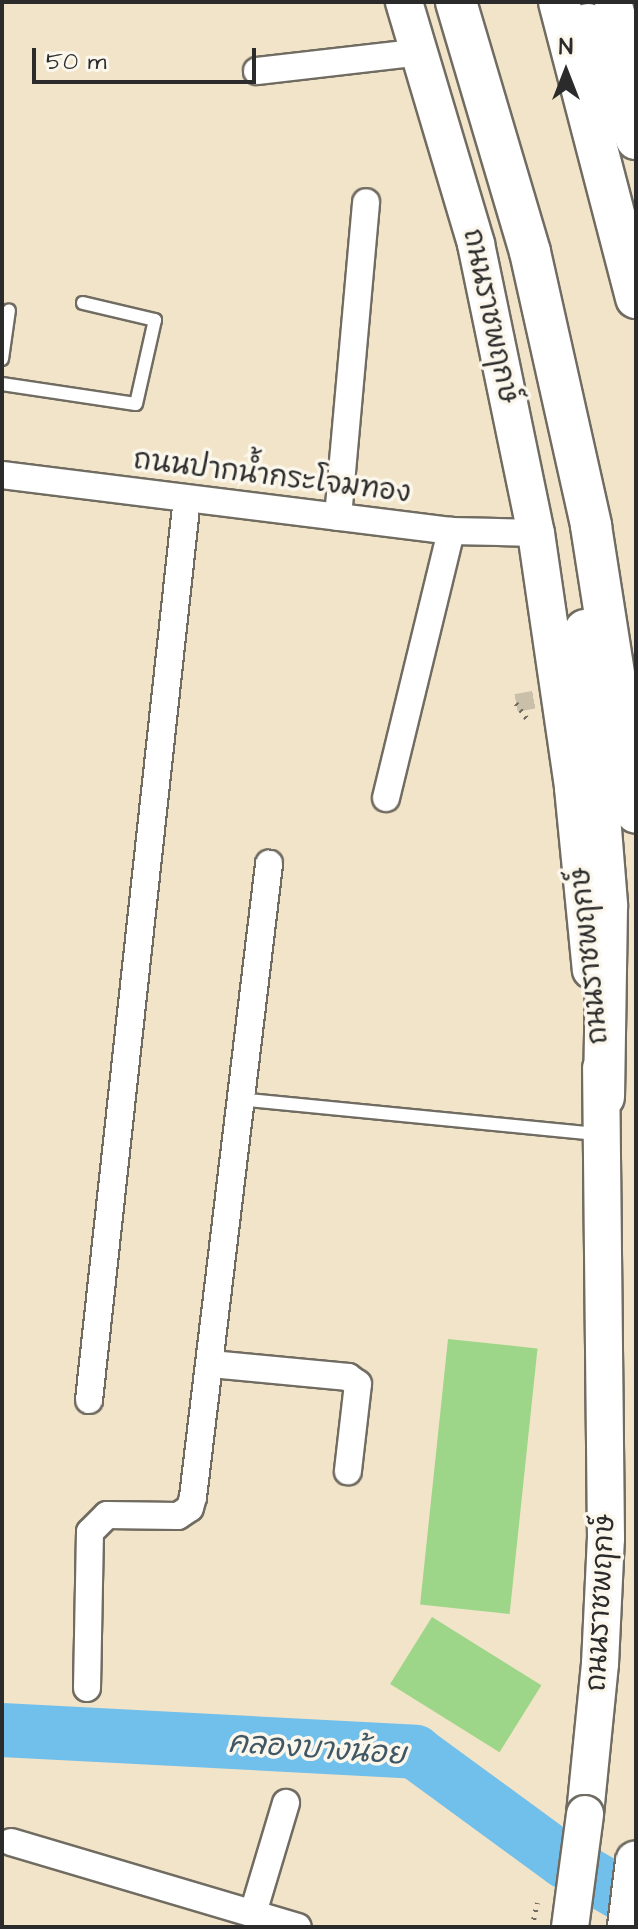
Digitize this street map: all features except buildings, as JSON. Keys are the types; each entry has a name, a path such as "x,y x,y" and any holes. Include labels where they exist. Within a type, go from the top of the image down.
{"main road":[{"name":"ถนนราชพฤกษ์","path":"404,2 476,244 536,533 573,788 604,1116 606,1539 600,1664 570,1927"},
{"name":"ถนนราชพฤกษ์","path":"456,2 530,252 591,526 636,812"},
{"path":"559,2 636,298"},
{"path":"579,2 636,139"},
{"path":"613,2 636,82"},
{"path":"591,526 585,646 608,919 604,1116"},
{"path":"628,1927 636,1861"}],"street":[{"path":"257,71 421,52"},
{"path":"338,517 366,202"},
{"name":"ถนนปากน้ำกระโจมทอง","path":"2,475 451,531 536,533"},
{"path":"89,1400 187,498"},
{"path":"386,798 451,531"},
{"path":"87,1688 90,1532 107,1515 178,1516 190,1508 211,1364 239,1099 269,864"},
{"path":"211,1364 348,1377 358,1384 348,1471"},
{"path":"253,1913 286,1803"},
{"path":"11,1842 298,1927"}],"lane":[{"path":"2,384 136,404 155,320 83,303"},
{"path":"2,359 9,310"},
{"path":"239,1099 604,1116"}],"green space":[{"path":"448,1339 538,1348 510,1614 420,1605"},
{"path":"432,1617 541,1685 500,1752 390,1684"}],"waterway":[{"name":"คลองบางน้อย","path":"2,1730 415,1752 564,1861 636,1902"}],"tunnel":[{"path":"516,703 565,694"}]}
